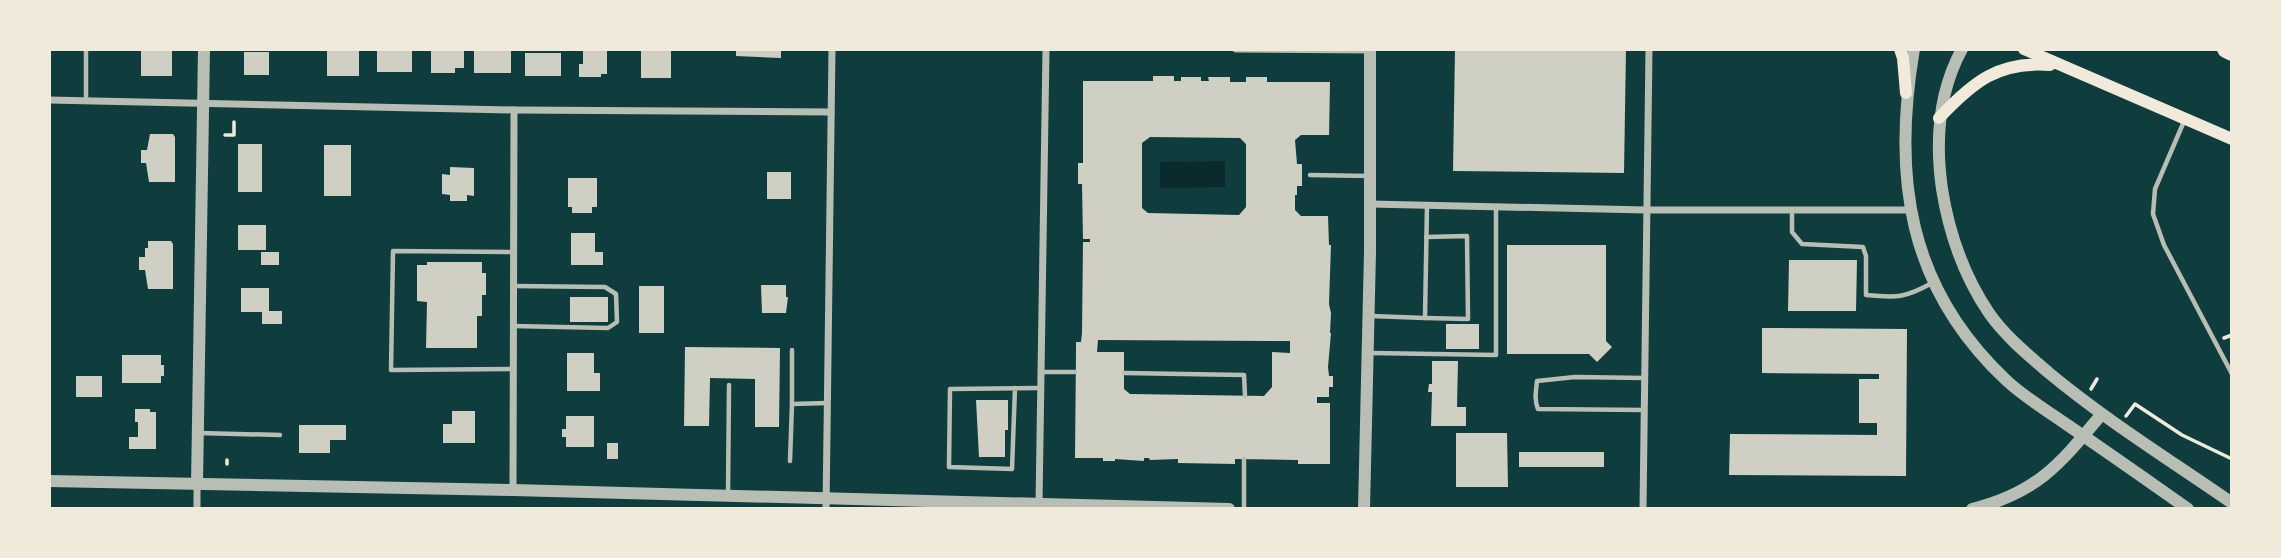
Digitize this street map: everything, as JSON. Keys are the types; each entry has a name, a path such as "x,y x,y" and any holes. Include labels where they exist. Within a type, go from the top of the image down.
{"highway":[{"path":"2226,49 2232,52"}],"main road":[{"path":"1900,49 1906,93"},
{"path":"2024,49 2232,139"},
{"path":"2042,49 2060,65"},
{"path":"1939,118 1980,79 2006,67 2029,63 2060,65"}],"street":[{"path":"197,509 204,49"},
{"path":"826,504 832,49"},
{"path":"1039,504 1046,49"},
{"path":"1236,49 1370,50 1364,509"},
{"path":"1643,509 1649,49"},
{"path":"1914,49 1906,93 1905,159 1909,210 1937,291 1981,355 2007,381 2188,509"},
{"path":"1962,49 1947,85 1939,118 1938,145 1947,214 1966,271 1978,295 1990,315 2024,351 2101,415 2232,502"},
{"path":"49,100 514,110 831,112"},
{"path":"513,490 514,110"},
{"path":"1370,204 1646,210 1909,210"},
{"path":"1972,509 2004,499 2050,472 2069,454 2101,415"},
{"path":"49,481 728,496 826,504 1039,504 1229,509"}],"lane":[{"path":"86,49 86,101"},
{"path":"2185,118 2155,189 2154,214 2164,245 2232,374"},
{"path":"1310,175 1370,176"},
{"path":"1425,318 1427,205"},
{"path":"1366,353 1496,355 1496,206"},
{"path":"1792,210 1792,232 1802,244 1863,247 1866,256 1866,295 1910,295 1933,282"},
{"path":"1368,316 1468,319 1467,236 1426,237"},
{"path":"512,369 391,370 393,251 513,252"},
{"path":"512,326 608,328 617,322 617,294 605,287 513,286"},
{"path":"790,461 792,350"},
{"path":"1041,372 1075,372"},
{"path":"1124,373 1244,375 1245,396"},
{"path":"1644,378 1575,377 1537,381 1535,392 1538,409 1644,410"},
{"path":"728,496 729,385"},
{"path":"1016,388 1012,469 949,467 950,389 1016,388 1041,388"},
{"path":"792,404 828,403"},
{"path":"198,433 280,435"},
{"path":"1244,459 1244,509"}],"path":[{"path":"225,135 234,135 234,122"},
{"path":"2091,390 2097,379"},
{"path":"2126,417 2135,404 2182,435 2232,459"}],"water":[{"path":"1225,161 1225,187 1160,188 1160,162"}],"building":[{"path":"141,49 172,49 172,76 141,76"},
{"path":"327,49 359,49 359,76 327,76"},
{"path":"377,49 412,49 412,72 377,72"},
{"path":"474,49 511,49 511,73 474,73"},
{"path":"583,49 607,49 607,74 601,74 601,77 579,77 579,64 583,64"},
{"path":"736,49 781,49 781,58 736,56"},
{"path":"1455,49 1626,49 1624,173 1453,171"},
{"path":"431,50 464,50 464,68 455,68 455,73 431,73"},
{"path":"641,51 671,51 671,78 641,78"},
{"path":"244,52 269,52 269,75 244,75"},
{"path":"525,53 561,53 561,76 525,76"},
{"path":"1153,76 1174,76 1174,81 1181,81 1181,77 1201,77 1201,81 1209,81 1208,77 1230,77 1230,82 1246,82 1246,77 1267,77 1267,82 1330,82 1329,135 1301,135 1295,140 1297,164 1302,164 1302,186 1297,186 1295,210 1301,216 1328,216 1331,245 1331,333 1328,367 1329,376 1333,376 1333,387 1329,387 1329,397 1317,397 1317,403 1330,403 1330,464 1298,464 1298,460 1235,459 1235,464 1178,463 1178,459 1103,461 1103,458 1075,458 1076,342 1081,342 1082,333 1083,242 1090,242 1090,239 1083,239 1082,184 1078,184 1078,163 1083,163 1083,81 1153,81","holes":["1150,137 1240,138 1246,144 1246,207 1239,215 1148,213 1142,208 1142,143","1098,340 1290,341 1290,353 1272,352 1272,387 1264,396 1130,394 1124,389 1124,352 1097,352"]},
{"path":"150,134 173,134 175,137 175,182 149,182 146,163 141,163 141,150 147,150"},
{"path":"238,144 262,144 262,192 238,192"},
{"path":"324,145 351,145 351,196 324,196"},
{"path":"450,167 474,168 474,196 467,195 467,201 450,201 450,195 442,194 442,174 450,175"},
{"path":"767,172 791,172 791,199 767,199"},
{"path":"568,178 597,178 597,207 592,207 592,213 572,213 572,207 568,207"},
{"path":"238,225 266,225 266,250 238,250"},
{"path":"571,233 595,233 595,252 603,252 603,265 571,265"},
{"path":"148,241 171,241 173,244 173,289 148,289 145,270 139,270 139,257 145,257"},
{"path":"1507,245 1606,245 1606,341 1612,347 1597,362 1589,354 1507,354"},
{"path":"261,252 279,252 279,265 261,265"},
{"path":"1789,260 1857,260 1856,311 1788,311"},
{"path":"427,262 482,262 482,273 486,273 486,295 482,295 482,316 477,316 477,348 426,348 427,302 417,301 417,265 427,265"},
{"path":"761,285 786,285 786,313 762,313"},
{"path":"639,286 664,286 664,333 639,333"},
{"path":"241,288 269,288 269,311 282,311 282,324 262,324 262,312 241,312"},
{"path":"570,297 608,297 608,322 570,322"},
{"path":"1446,324 1479,324 1479,349 1446,349"},
{"path":"1762,328 1907,329 1906,476 1729,475 1730,434 1877,435 1877,423 1859,423 1859,379 1879,379 1879,374 1762,373"},
{"path":"685,347 780,348 779,427 755,427 755,379 710,378 709,426 684,426"},
{"path":"567,353 594,353 594,373 600,373 600,391 567,391"},
{"path":"122,355 161,355 164,376 161,376 161,383 122,383"},
{"path":"1432,361 1458,361 1457,407 1466,407 1466,426 1431,426 1432,392 1428,392 1429,384 1432,384"},
{"path":"76,376 102,376 102,397 76,397"},
{"path":"976,400 1008,400 1005,457 979,457"},
{"path":"135,409 150,409 150,412 156,412 156,449 129,449 129,437 138,437"},
{"path":"452,411 475,411 475,443 443,443 443,424 452,424"},
{"path":"566,416 594,416 594,447 566,447 566,437 562,437 562,429 566,429"},
{"path":"299,425 346,425 346,440 330,440 330,453 299,453"},
{"path":"1456,433 1507,433 1508,487 1456,487"},
{"path":"607,443 618,443 618,459 607,459"},
{"path":"1519,452 1604,452 1604,467 1519,467"}]}
